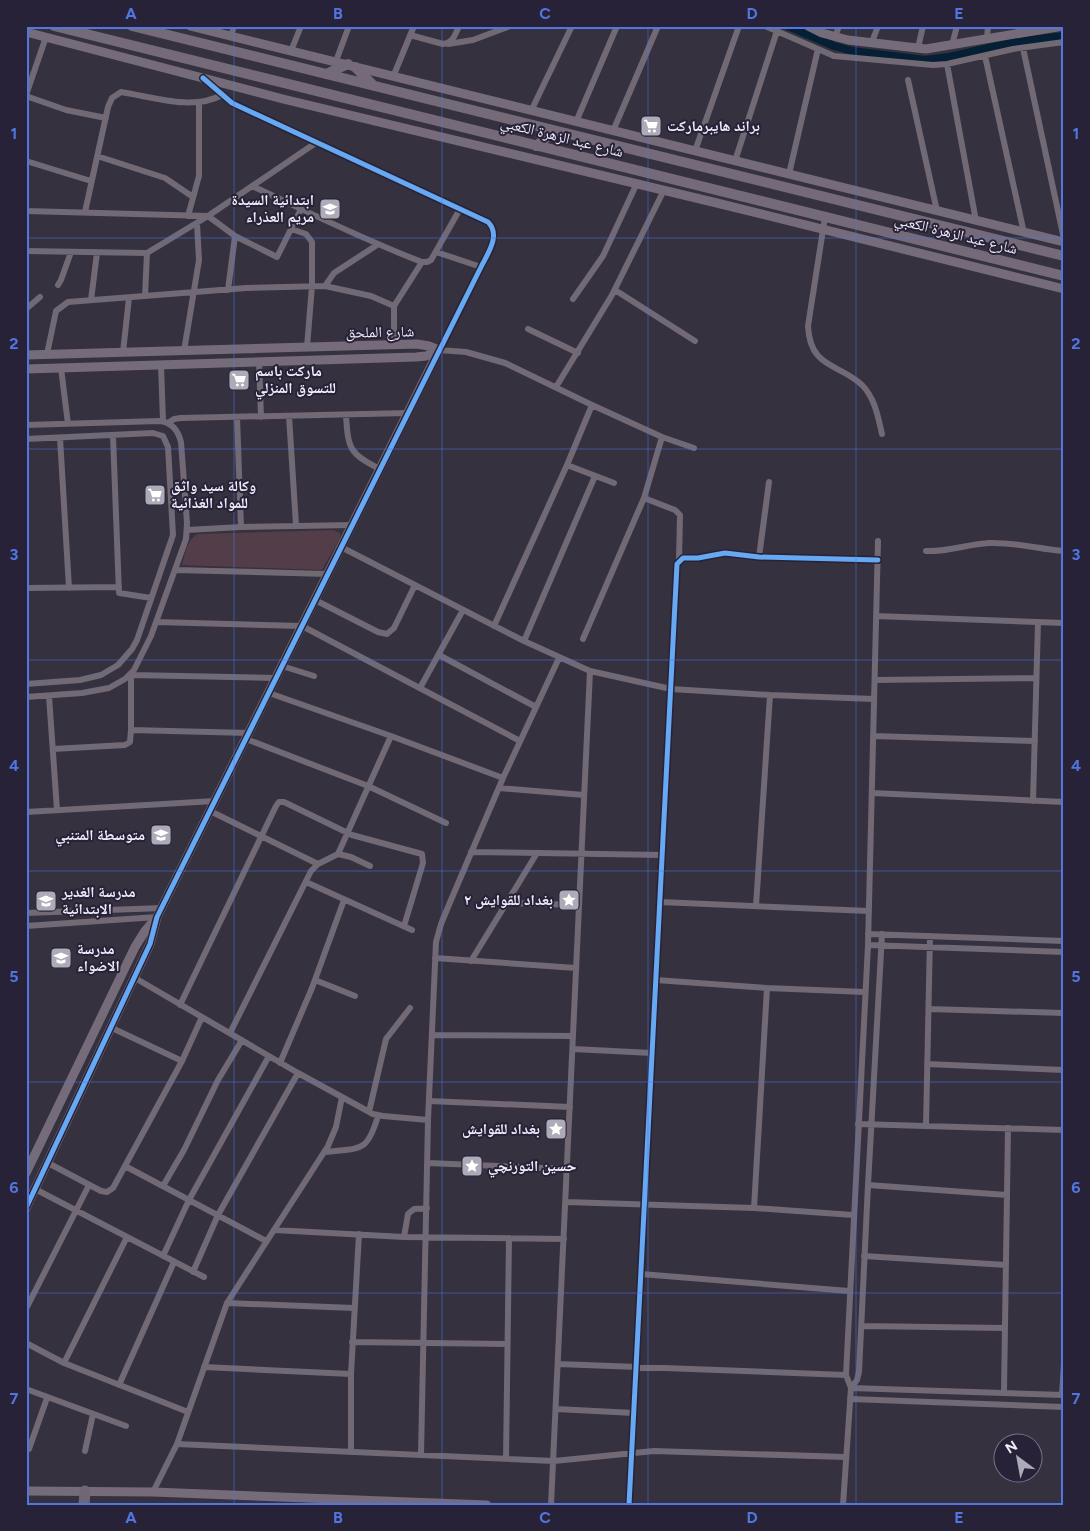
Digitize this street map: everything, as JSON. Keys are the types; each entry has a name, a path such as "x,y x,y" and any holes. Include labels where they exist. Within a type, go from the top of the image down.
{"highway":[{"path":"84,1505 85,1491"}],"main road":[{"name":"شارع عبد الزهرة الكعبي","path":"54,26 1064,276"},
{"name":"شارع عبد الزهرة الكعبي","path":"132,26 1064,256"},
{"path":"326,74 352,66 374,86"},
{"path":"536,146 545,139 545,128"},
{"path":"575,156 573,145 579,136"}],"street":[{"path":"190,26 735,162 1024,233 1064,241 1024,48"},
{"path":"231,36 234,26"},
{"path":"291,51 301,26"},
{"path":"336,62 349,26"},
{"path":"392,77 414,26"},
{"path":"448,44 459,26"},
{"path":"410,36 448,44 473,40 510,26"},
{"path":"531,110 572,26"},
{"path":"576,122 617,26"},
{"path":"613,131 658,26"},
{"path":"695,151 739,26"},
{"path":"765,26 778,30 834,56 914,64 947,64 1064,42"},
{"path":"808,26 835,37 926,49 987,38 1021,29 1063,26"},
{"path":"835,37 839,26"},
{"path":"872,42 878,26"},
{"path":"918,48 923,26"},
{"path":"952,45 957,26"},
{"path":"987,38 988,26"},
{"path":"735,162 778,30"},
{"path":"26,32 283,99 637,183 1064,289"},
{"path":"46,37 26,96 66,110 106,118"},
{"path":"789,174 818,49"},
{"path":"985,56 1024,233"},
{"path":"947,64 976,221"},
{"path":"26,1208 135,978 150,944 162,908 481,267 494,237 492,227 488,222 232,103 203,78"},
{"path":"908,80 937,211"},
{"path":"85,212 96,156 108,106 112,98 122,92 191,104 213,100 222,95"},
{"path":"188,216 199,176 199,103"},
{"path":"26,251 147,253 208,216 318,142"},
{"path":"96,156 165,178 193,197"},
{"path":"26,161 91,181"},
{"path":"573,299 603,256 637,183"},
{"path":"252,186 377,245 422,262 431,260 460,208"},
{"path":"556,387 614,290 664,190"},
{"path":"26,211 208,216 235,236 278,257 301,209"},
{"path":"825,217 808,326 809,339 821,360 852,378 867,391 873,402 882,434"},
{"path":"184,351 199,260 197,223"},
{"path":"291,229 306,234 312,242 312,286 307,347"},
{"path":"228,290 235,236"},
{"path":"325,286 334,273 377,245"},
{"path":"58,286 70,252"},
{"path":"436,252 481,267"},
{"path":"91,300 97,253"},
{"path":"145,296 147,253"},
{"path":"394,345 394,306 422,262"},
{"path":"48,354 56,311 68,302 194,292 325,286 371,296 394,306"},
{"path":"614,290 695,341"},
{"path":"26,309 40,296"},
{"path":"123,352 129,298"},
{"path":"528,329 578,353"},
{"name":"شارع الملحق","path":"26,355 394,345 423,345 439,350"},
{"path":"439,350 466,352 505,363 662,437 694,448"},
{"name":"شارع الملحق","path":"26,369 416,357 439,350"},
{"path":"259,362 260,416"},
{"path":"161,364 166,422"},
{"path":"61,368 68,424"},
{"path":"494,626 592,405"},
{"path":"26,426 166,422 182,418 408,413"},
{"path":"346,414 347,438 352,450 358,457 380,469"},
{"path":"289,416 296,525"},
{"path":"237,417 241,526"},
{"path":"26,697 82,693 109,688 119,684 131,675 144,652 175,570 187,530 181,442 175,428 166,422"},
{"path":"26,439 159,434 163,436 167,442 174,535 132,649 118,665 110,671 90,679 26,684"},
{"path":"113,436 119,593 151,598"},
{"path":"583,639 644,498 662,437"},
{"path":"60,438 69,588"},
{"path":"567,465 614,483"},
{"path":"524,640 595,476"},
{"path":"760,557 769,482"},
{"path":"629,1505 680,515 675,510 644,498"},
{"path":"187,530 241,526 352,525"},
{"path":"851,1388 846,1375 868,945 878,541"},
{"path":"926,551 945,551 973,544 996,543 1064,551"},
{"path":"341,547 494,626 590,671 671,689 874,699"},
{"path":"679,560 725,553 760,557 878,560"},
{"path":"175,570 328,574"},
{"path":"315,600 378,632 387,634 394,628 415,586"},
{"path":"26,588 119,587"},
{"path":"155,588 167,591"},
{"path":"420,688 463,610"},
{"path":"876,616 1064,623"},
{"path":"156,622 302,626 520,740"},
{"path":"1033,801 1038,622"},
{"path":"439,655 536,707"},
{"path":"421,1455 422,1343 434,958 441,924 471,852 520,740 559,658"},
{"path":"282,666 314,676"},
{"path":"552,1505 590,671"},
{"path":"131,675 276,678"},
{"path":"53,749 125,745 130,742 132,730 131,675"},
{"path":"875,680 1036,678"},
{"path":"269,693 503,778"},
{"path":"756,906 770,695"},
{"path":"49,696 57,810"},
{"path":"132,730 248,736 368,786 446,823"},
{"path":"338,854 391,736"},
{"path":"873,736 1035,741"},
{"path":"499,788 584,795"},
{"path":"872,793 1064,802"},
{"path":"26,812 215,801"},
{"path":"180,1005 260,835 276,806 282,801 346,834 422,854 424,863 404,926"},
{"path":"210,811 318,864"},
{"path":"471,852 662,854"},
{"path":"471,961 537,853"},
{"path":"230,1033 311,870 318,864 338,854 351,857 370,866"},
{"path":"306,882 412,930"},
{"path":"280,1063 315,980 344,900"},
{"path":"660,902 869,911"},
{"path":"506,903 579,905"},
{"path":"26,913 162,908"},
{"path":"26,926 158,917"},
{"path":"26,1173 30,1156 135,947 145,931 158,917"},
{"path":"868,934 1064,941"},
{"path":"843,1505 851,1388 858,1376 862,1326 864,1256 882,934"},
{"path":"926,1126 930,936"},
{"path":"1002,938 1002,950"},
{"path":"868,945 1064,952"},
{"path":"434,958 576,968"},
{"path":"135,978 280,1063 369,1112 378,1116 428,1120"},
{"path":"315,980 355,996"},
{"path":"656,980 767,988 866,992"},
{"path":"754,1208 767,988"},
{"path":"369,1112 386,1039 410,1008"},
{"path":"929,1009 1064,1013"},
{"path":"48,1163 101,1191 107,1192 113,1188 182,1061 202,1017"},
{"path":"112,1028 182,1061"},
{"path":"432,1035 573,1036"},
{"path":"163,1186 184,1150 218,1080 242,1040"},
{"path":"573,1048 652,1054"},
{"path":"163,1256 189,1200 269,1056"},
{"path":"928,1064 1064,1070"},
{"path":"193,1272 218,1215 298,1073"},
{"path":"153,1492 177,1444 227,1303 325,1152 334,1134 342,1097"},
{"path":"429,1101 570,1107"},
{"path":"325,1152 351,1149 365,1144 370,1139 378,1116"},
{"path":"858,1124 1064,1130"},
{"path":"1004,1392 1008,1128"},
{"path":"428,1162 567,1169"},
{"path":"125,1166 266,1241"},
{"path":"26,1309 89,1185"},
{"path":"868,1185 1007,1195"},
{"path":"35,1189 204,1277"},
{"path":"566,1202 754,1208 853,1216"},
{"path":"404,1237 408,1214 414,1209 427,1208"},
{"path":"274,1230 404,1237 564,1239"},
{"path":"351,1452 352,1342 359,1234"},
{"path":"64,1363 127,1238"},
{"path":"506,1459 509,1238"},
{"path":"864,1256 1006,1265"},
{"path":"120,1385 174,1262"},
{"path":"641,1274 849,1290"},
{"path":"227,1303 354,1308"},
{"path":"862,1326 1005,1328"},
{"path":"352,1342 508,1344"},
{"path":"26,1344 64,1363 188,1412"},
{"path":"851,1388 1063,1395 1064,1363"},
{"path":"558,1364 846,1375"},
{"path":"204,1367 351,1374"},
{"path":"26,1389 126,1426"},
{"path":"29,1449 48,1398"},
{"path":"850,1399 1064,1407"},
{"path":"556,1409 634,1413"},
{"path":"85,1450 93,1414"},
{"path":"177,1444 554,1461 654,1451 846,1457"},
{"path":"26,1490 153,1492 487,1505"}],"shaded area":[{"path":"333,530 340,533 340,538 322,570 182,565 191,539 198,534"}],"waterway":[{"path":"788,26 834,46 853,51 925,60 949,57 1015,42 1064,36"}],"cycle path":[{"path":"26,1208 150,944 157,917 487,256 493,238 492,227 488,222 232,103 203,78"},
{"path":"629,1505 677,564 683,558 698,558 725,553 759,557 878,560"}],"place":[{"name":"براند هايبرماركت","path":"651,126"},
{"name":"ابتدائية السيدة مريم العذراء","path":"330,209"},
{"name":"ماركت باسم للتسوق المنزلي","path":"239,380"},
{"name":"وكالة سيد واثق للمواد الغذائية","path":"155,495"},
{"name":"متوسطة المتنبي","path":"161,835"},
{"name":"بغداد للقوايش ٢","path":"569,900"},
{"name":"مدرسة الغدير الابتدائية","path":"46,901"},
{"name":"مدرسة الاضواء","path":"61,958"},
{"name":"بغداد للقوايش","path":"556,1129"},
{"name":"حسين التورنچي","path":"472,1166"}]}
